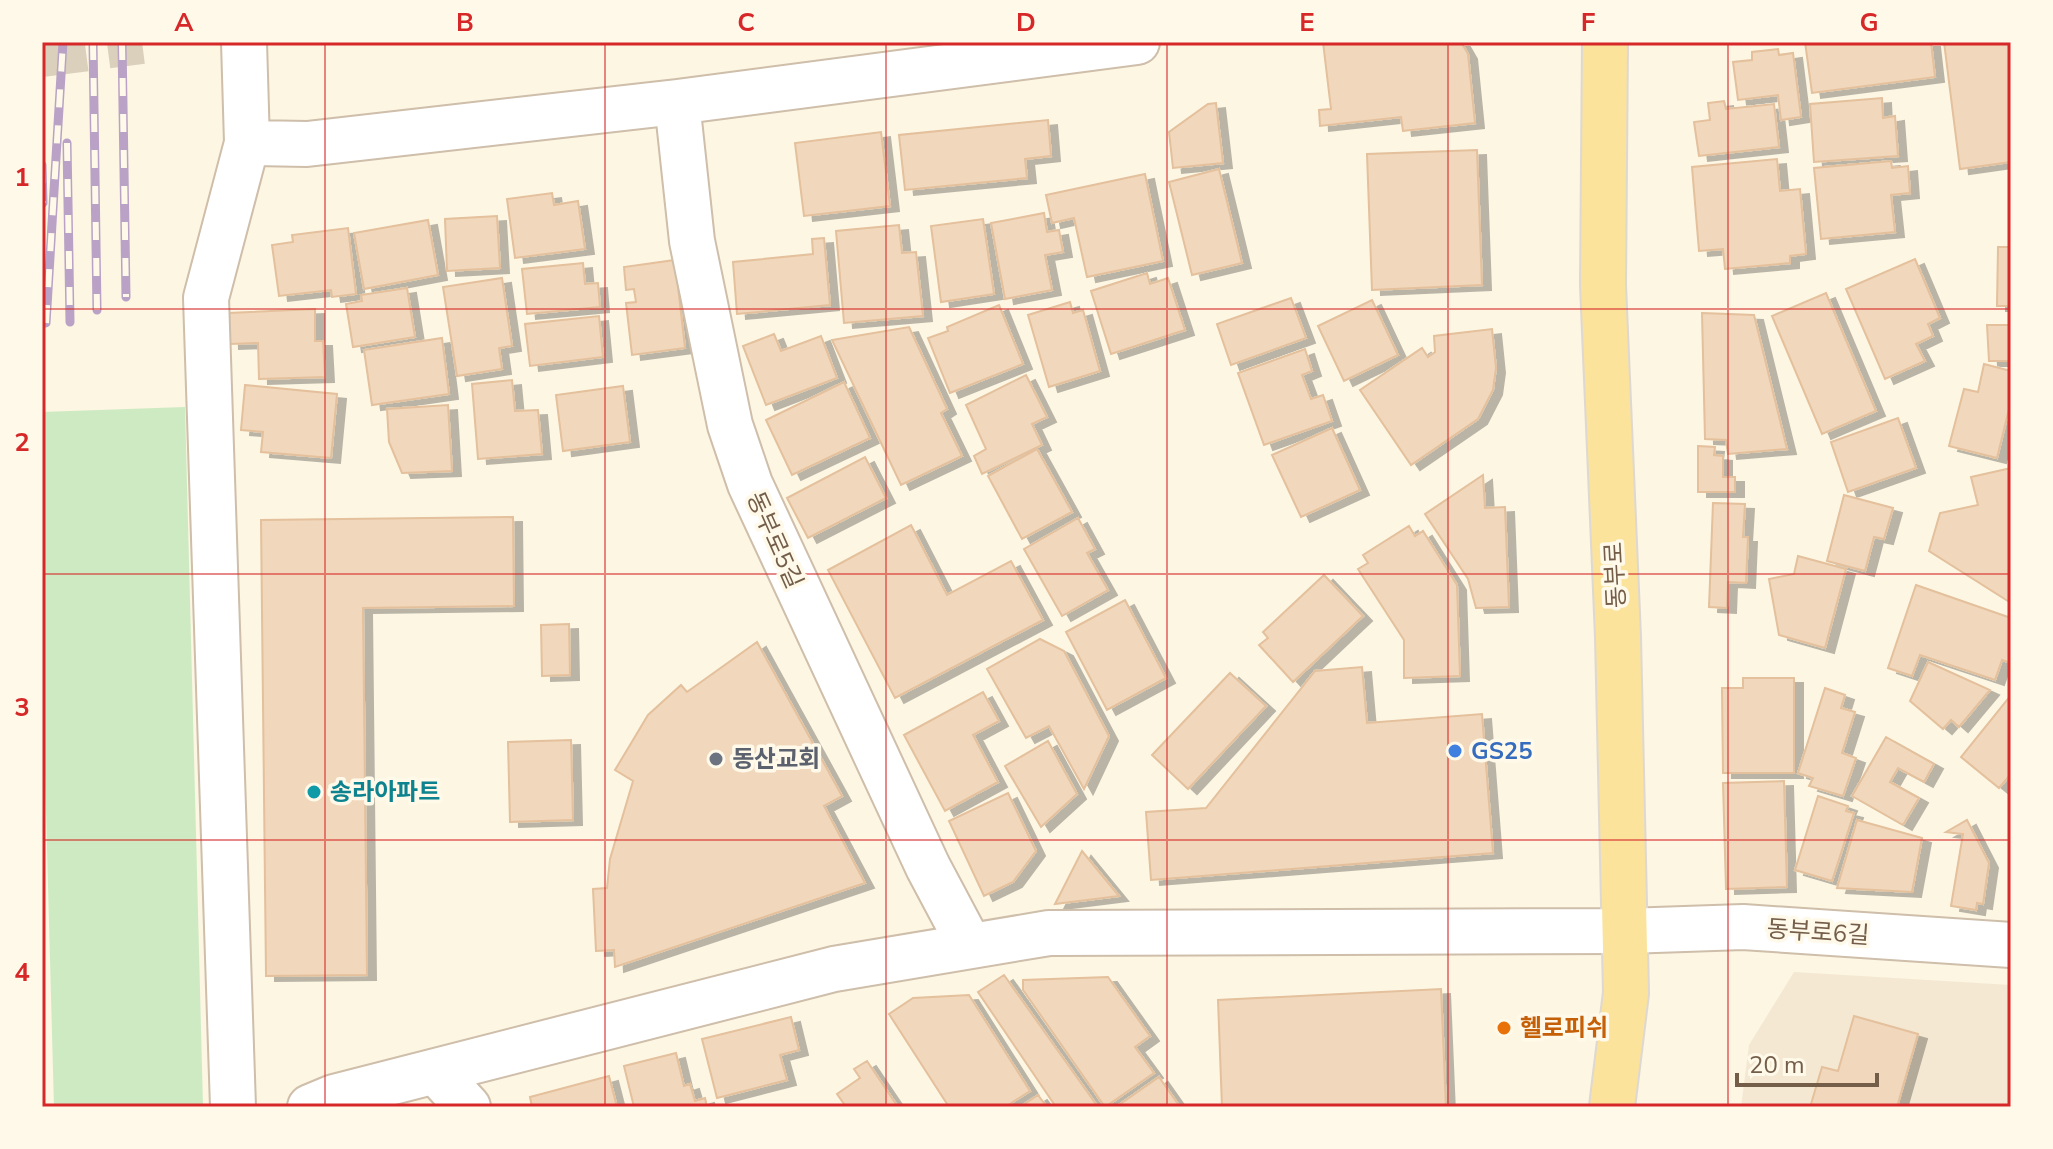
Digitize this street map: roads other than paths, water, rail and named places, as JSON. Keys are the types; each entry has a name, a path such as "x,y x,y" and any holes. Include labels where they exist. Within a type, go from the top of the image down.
{"main road":[{"name":"동부로","path":"1605,42 1603,285 1618,637 1626,931 1626,993 1612,1107"}],"street":[{"path":"233,1107 206,298 247,143 244,42"},
{"path":"247,143 307,144 677,102 1137,42"},
{"name":"동부로5길","path":"677,102 695,256 730,425 750,484 928,867 970,946"},
{"name":"동부로6길","path":"310,1107 334,1097 834,969 1049,933 1626,931 1743,927 2011,945"},
{"path":"436,1072 468,1107"}],"tunnel":[{"path":"42,55 142,42"}],"railway":[{"path":"46,323 63,42"},
{"path":"93,42 97,310"},
{"path":"122,42 126,297"},
{"path":"67,143 70,322"},
{"path":"42,165 43,203"}],"place":[{"name":"GS25","path":"1455,751"},
{"name":"동산교회","path":"716,759"},
{"name":"송라아파트","path":"314,792"},
{"name":"헬로피쉬","path":"1504,1028"}]}
